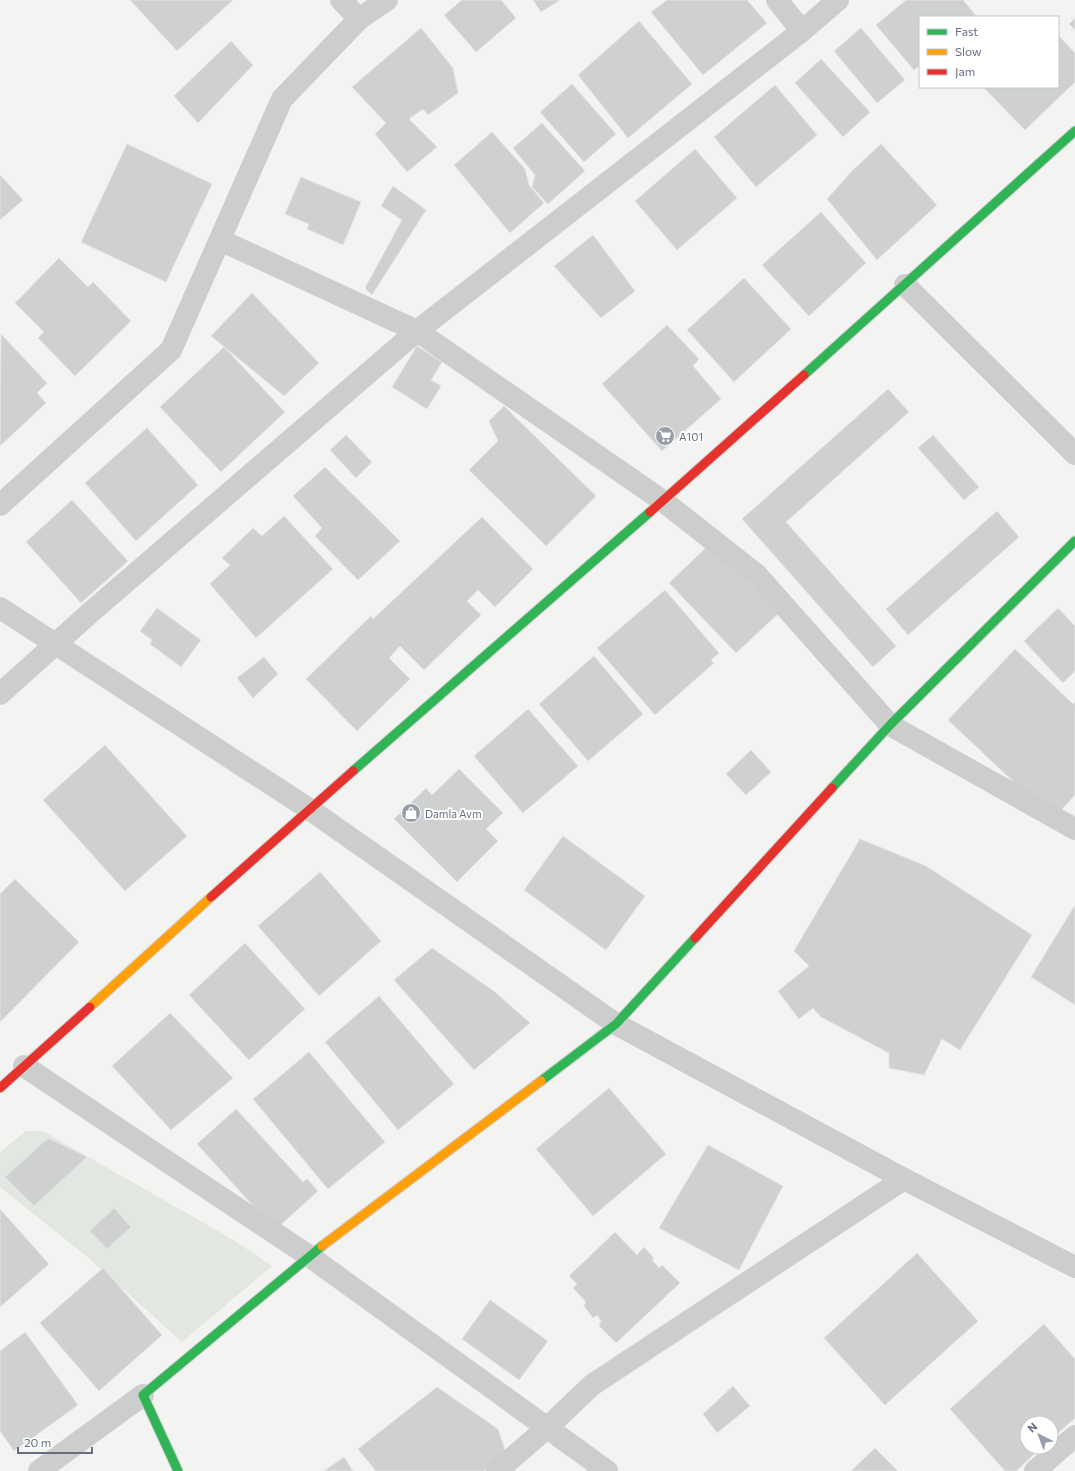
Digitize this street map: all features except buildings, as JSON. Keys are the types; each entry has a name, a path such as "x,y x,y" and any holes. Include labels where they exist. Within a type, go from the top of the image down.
{"street":[{"path":"341,0 359,19"},
{"path":"0,505 171,350 282,99 359,19 387,0"},
{"path":"776,0 802,31"},
{"path":"0,694 54,645 417,331 802,31 838,0"},
{"path":"0,1088 309,809 663,501 1075,131"},
{"path":"220,240 417,331 663,501 757,575 890,725 1075,829"},
{"path":"904,285 1075,454"},
{"path":"39,1471 144,1395 308,1256 616,1024 890,725 1075,541"},
{"path":"0,608 54,645 309,809 616,1024 904,1179 1075,1267"},
{"path":"24,1066 308,1256 548,1427 607,1471"},
{"path":"497,1471 548,1427 592,1385 718,1300 904,1179"},
{"path":"144,1395 178,1471"},
{"path":"1035,1471 1075,1436"}],"shaded area":[{"path":"26,1131 43,1131 232,1239 272,1266 182,1342 85,1255 0,1187 0,1152"}],"traffic: fast":[{"path":"804,375 1075,131"},
{"path":"353,771 650,512"},
{"path":"832,788 890,725 1075,541"},
{"path":"541,1081 616,1024 695,938"},
{"path":"178,1471 143,1395 322,1246"}],"traffic: slow":[{"path":"90,1007 211,897"},
{"path":"322,1246 541,1081"}],"traffic: jam":[{"path":"650,512 804,375"},
{"path":"211,897 353,771"},
{"path":"695,938 832,788"},
{"path":"0,1088 90,1007"}],"place":[{"name":"A101","path":"665,436"},
{"name":"Damla Avm","path":"411,813"}]}
